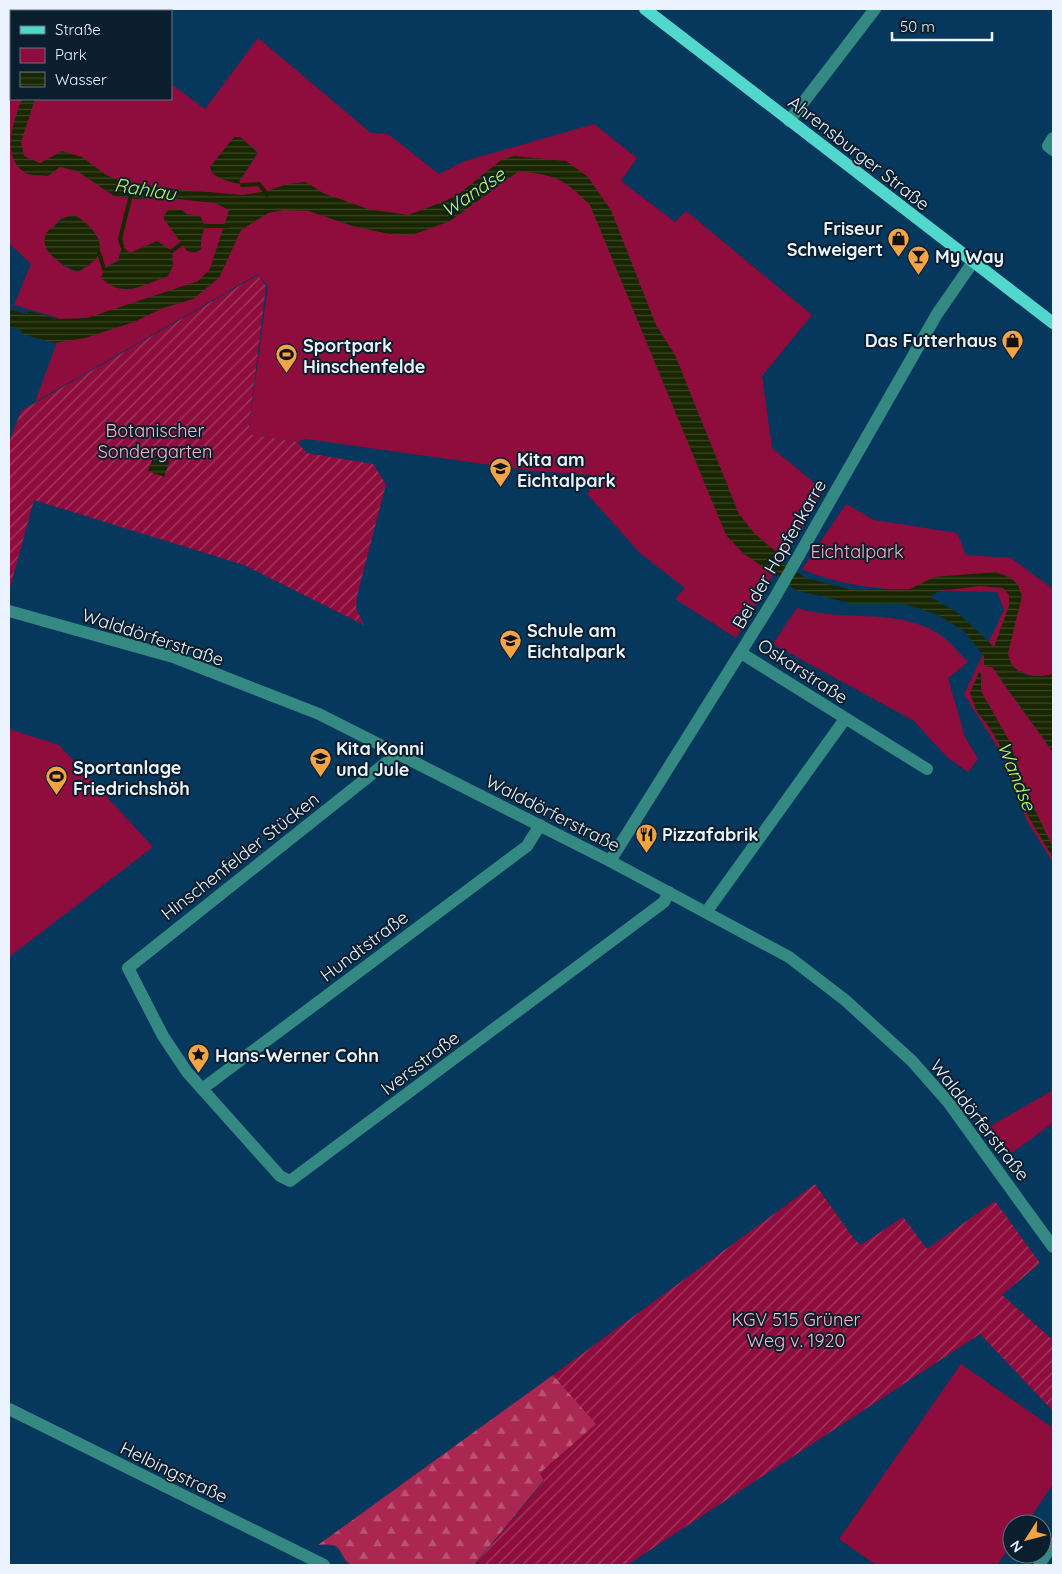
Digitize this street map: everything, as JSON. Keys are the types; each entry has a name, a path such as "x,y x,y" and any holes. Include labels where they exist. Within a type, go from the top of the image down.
{"main road":[{"name":"Ahrensburger Straße","path":"645,9 1053,323"}],"street":[{"path":"789,121 875,9"},
{"path":"1053,138 1048,146 1053,150"},
{"name":"Bei der Hopfenkarre","path":"610,861 741,653 797,560 937,314 973,262"},
{"name":"Walddörferstraße","path":"9,612 173,657 319,714 707,911 789,957 845,1000 912,1061 948,1102 1053,1247"},
{"name":"Oskarstraße","path":"741,653 927,769"},
{"name":"Oskarstraße","path":"707,911 845,719"},
{"name":"Hinschenfelder Stücken","path":"202,1089 163,1036 128,968 397,754"},
{"name":"Hundtstraße","path":"202,1089 527,846 540,825"},
{"name":"Iversstraße","path":"202,1089 280,1176 290,1181 664,902 669,892"},
{"name":"Helbingstraße","path":"9,1409 324,1565"},
{"path":"1039,1565 1053,1544"}],"green space":[{"path":"96,9 153,9 152,10"},
{"path":"258,38 371,133 388,134 439,174 465,161 594,124 637,158 621,181 675,222 686,211 812,315 762,376 772,448 823,490 736,638 675,599 685,588 640,553 588,495 591,475 534,471 306,439 297,442 248,434 268,286 258,274 35,402 56,345 58,318 14,305 31,264 9,243 9,76 10,100 172,100 172,85 205,109","holes":["240,137 258,153 239,181 241,185 210,167 234,138","181,209 204,229 201,249","62,217 93,261 78,272 65,267 46,249 55,225","157,241 168,276 132,289 109,265"]},
{"name":"Botanischer Sondergarten","path":"258,275 266,286 248,434 297,442 307,453 373,464 386,484 357,596 356,608 364,625 244,565 34,500 9,591 9,443 21,411"},
{"name":"Eichtalpark","path":"846,504 874,520 957,533 966,555 1011,558 1053,589 1053,674 1036,677 1020,671 1000,679 1053,752 1053,863 1026,819 1006,761 964,694 1004,610 997,592 897,590 847,583 802,569"},
{"path":"797,608 831,614 884,617 901,620 918,624 934,631 948,641 968,662 948,678 965,737 978,759 968,772 948,758 914,721 773,644"},
{"name":"Sportanlage Friedrichshöh","path":"9,729 59,745 153,847 9,957"},
{"path":"1053,1090 1053,1123 1010,1154 989,1127"},
{"name":"KGV 515 Grüner Weg v. 1920","path":"815,1184 854,1239 861,1245 903,1217 927,1249 995,1201 1040,1263 1002,1295 1053,1340 1053,1411 980,1334 627,1565 482,1565 477,1562 544,1481 540,1473 596,1424 553,1375"},
{"path":"961,1364 1053,1428 1053,1484 1033,1514 1002,1514 1002,1558 997,1565 876,1565 839,1539"},
{"path":"553,1375 597,1424 540,1473 544,1480 474,1565 351,1565 337,1547 333,1545 318,1545"}],"water":[{"path":"22,100 35,100 21,142 24,156 40,163 62,151 82,157 106,175 120,181 148,187 243,195 267,191 287,184 306,182 323,193 368,209 408,215 445,201 460,193 501,160 514,156 566,161 587,176 611,210 656,325 675,355 739,514 755,534 780,555 779,560 806,578 852,590 910,589 934,577 996,572 1011,578 1018,585 1022,596 1008,653 1014,667 1025,674 1039,676 1053,674 1053,752 992,667 984,666 984,656 964,631 936,614 902,603 850,603 795,590 776,573 770,572 743,553 726,535 590,205 565,183 542,174 519,171 450,221 412,235 389,234 352,226 309,211 284,210 268,213 241,230 219,278 193,299 163,308 134,322 85,338 55,343 22,334 21,330 9,326 9,309 27,314 29,311 58,319 87,318 198,281 210,269 229,210 215,203 159,197 137,199 114,196 77,171 60,167 48,176 28,174 19,168 11,151 15,118","holes":["980,586 1003,588 1009,595 1009,606 994,647 958,613 930,597 939,591"]},
{"path":"234,137 240,137 258,153 239,181 242,185 221,179 212,173 210,167"},
{"path":"169,209 181,209 186,214 200,216 205,226 201,239 201,249 195,253 187,251 164,219 164,215"},
{"path":"74,215 84,221 93,231 97,236 100,247 95,259 78,272 54,258 49,253 45,241 48,231 63,218"},
{"path":"157,241 172,251 173,266 168,276 142,286 126,289 117,288 101,278 104,269 118,261 122,246 130,253"},
{"path":"154,455 170,461 164,477 148,471"},
{"name":"Wandse","path":"979,672 981,674 981,691 1010,742 1024,786 1053,848 1053,858 1028,816 1008,760 990,728 977,712 970,693"}],"waterway":[{"path":"242,185 259,184 267,195"},
{"name":"Rahlau","path":"122,246 120,239 131,195"},
{"path":"205,226 228,226"},
{"path":"172,251 181,244"},
{"path":"99,253 104,269"}],"place":[{"name":"Friseur Schweigert","path":"899,257"},
{"name":"My Way","path":"919,275"},
{"name":"Das Futterhaus","path":"1013,359"},
{"name":"Sportpark Hinschenfelde","path":"287,374"},
{"name":"Kita am Eichtalpark","path":"501,488"},
{"name":"Schule am Eichtalpark","path":"511,659"},
{"name":"Kita Konni und Jule","path":"320,777"},
{"name":"Sportanlage Friedrichshöh","path":"57,796"},
{"name":"Pizzafabrik","path":"646,853"},
{"name":"Hans-Werner Cohn","path":"199,1074"}]}
